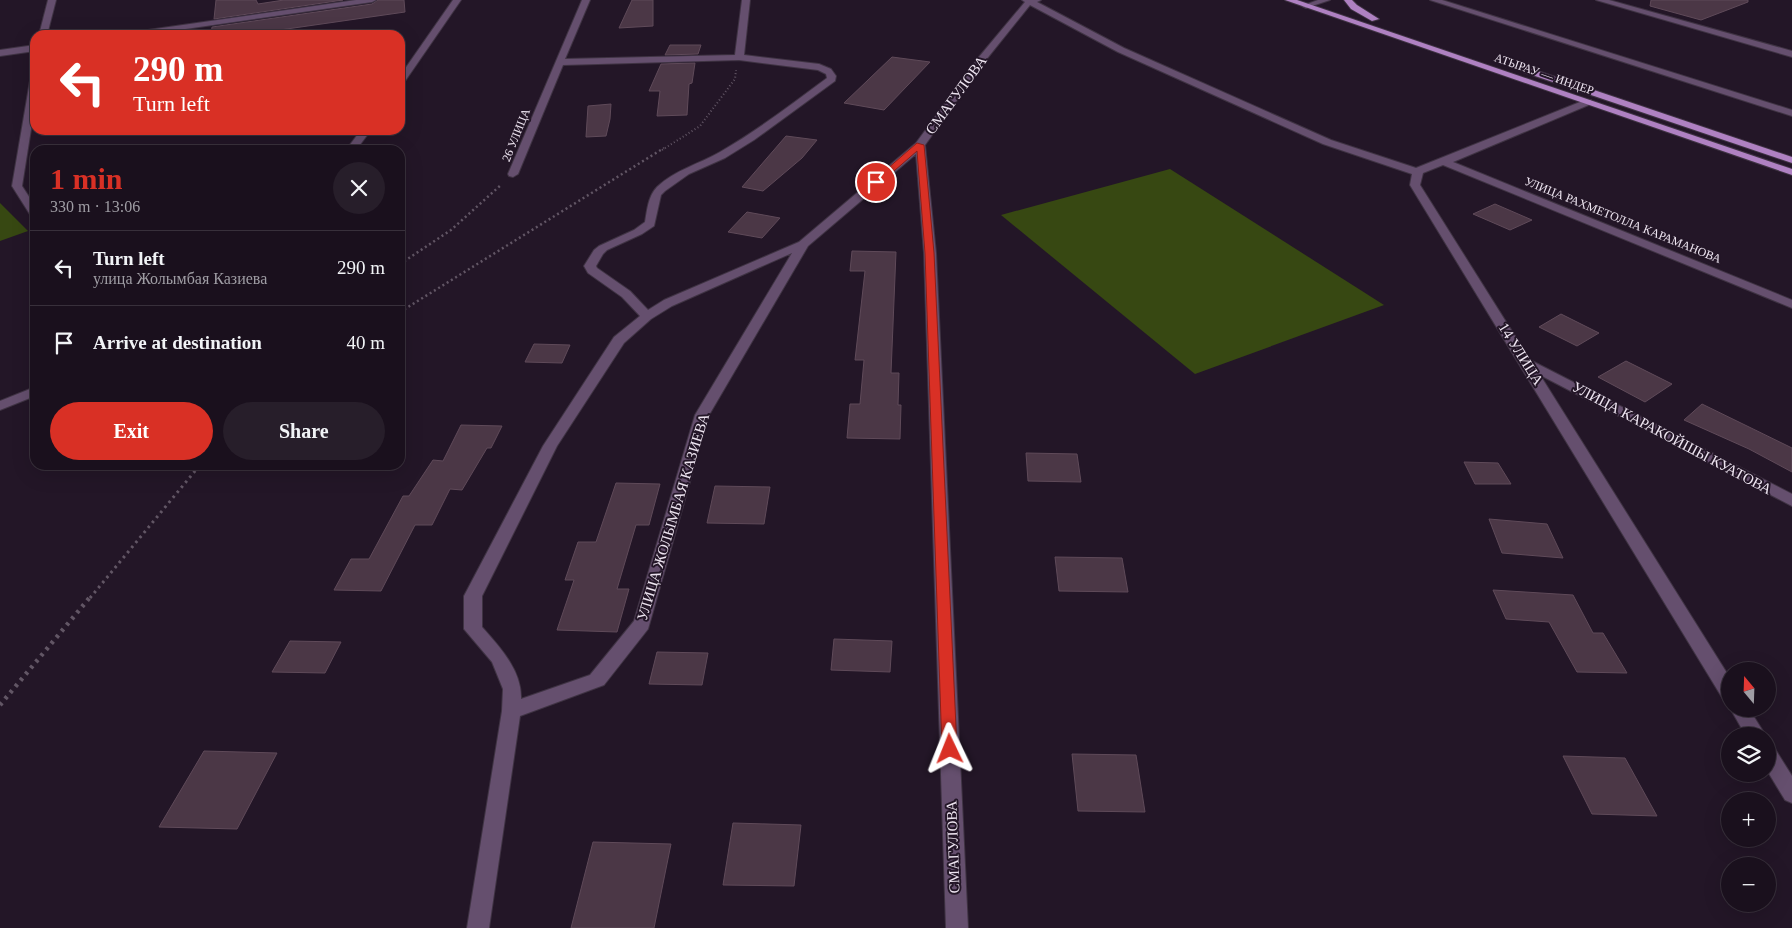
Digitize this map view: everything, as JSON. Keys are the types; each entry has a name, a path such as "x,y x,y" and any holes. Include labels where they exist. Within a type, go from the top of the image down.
{"main road":[{"name":"АТЫРАУ — ИНДЕР","path":"1289,0 1792,172"},
{"path":"1322,0 1451,45"},
{"path":"1348,0 1354,7 1375,19"},
{"name":"АТЫРАУ — ИНДЕР","path":"1517,67 1792,160"}],"street":[{"path":"44,30 52,0"},
{"path":"162,30 372,0"},
{"path":"405,75 457,0"},
{"name":"26 УЛИЦА","path":"513,174 586,0"},
{"path":"739,57 746,0"},
{"path":"1306,6 1322,0"},
{"path":"1434,0 1792,114"},
{"path":"1600,0 1792,54"},
{"path":"1030,1 1121,50 1326,142 1416,172 1588,102"},
{"name":"СМАГУЛОВА","path":"956,928 930,253 920,145 982,59 1030,1"},
{"path":"0,53 30,49"},
{"path":"560,62 739,57 819,67 827,69 831,74 832,79 751,138 721,156 685,172 661,189 656,195 650,224 598,252 590,266 592,270 626,294 647,316"},
{"path":"405,61 417,59"},
{"path":"30,125 17,186 30,206"},
{"name":"УЛИЦА ЖОЛЫМБАЯ КАЗИЕВА","path":"478,928 511,711 512,689 498,658 473,629 473,596 550,446 619,340 647,316 668,303 803,244 920,145"},
{"name":"УЛИЦА РАХМЕТОЛЛА КАРАМАНОВА","path":"1444,162 1792,304"},
{"name":"14 УЛИЦА","path":"1416,172 1414,178 1415,186 1526,362 1721,679"},
{"name":"УЛИЦА ЖОЛЫМБАЯ КАЗИЕВА","path":"511,711 597,680 642,624 702,415 803,244"},
{"name":"УЛИЦА КАРАКОЙШЫ КУАТОВА","path":"1526,362 1792,501"},
{"path":"0,406 30,393"},
{"path":"1776,768 1792,794"}],"path":[{"path":"405,309 700,126 735,80 739,57"},
{"name":"26 УЛИЦА","path":"405,261 451,230 513,174"},
{"path":"0,705 196,470"}],"green space":[{"path":"1170,169 1384,305 1195,374 1001,215"},
{"path":"0,203 28,231 0,241"}],"building":[{"path":"216,0 256,0 258,4 284,0 343,0 214,19"},
{"path":"378,0 404,0 405,12 280,30 212,30 212,27 372,4"},
{"path":"632,0 653,0 653,26 619,28"},
{"path":"1651,0 1748,0 1748,2 1701,20 1650,6"},
{"path":"670,45 701,45 698,54 665,55"},
{"path":"892,57 930,62 884,110 844,103"},
{"path":"695,63 692,83 689,84 687,115 657,116 660,91 649,91 661,64"},
{"path":"611,104 606,136 586,137 588,106"},
{"path":"786,136 817,140 802,158 763,191 742,187"},
{"path":"1495,204 1532,220 1510,230 1473,214"},
{"path":"747,212 780,218 762,238 728,232"},
{"path":"852,251 896,252 891,373 899,373 898,405 901,405 900,439 847,438 850,404 860,404 864,360 855,360 865,271 850,271"},
{"path":"1561,314 1599,333 1577,346 1539,327"},
{"path":"534,344 570,345 562,363 525,362"},
{"path":"1626,361 1672,384 1645,402 1598,377"},
{"path":"1702,404 1792,448 1792,472 1749,449 1684,420"},
{"path":"461,425 502,426 491,448 487,448 462,490 450,489 432,525 415,525 381,591 334,590 351,559 369,559 403,496 409,496 433,460 443,461"},
{"path":"1026,453 1077,454 1081,482 1028,481"},
{"path":"1464,462 1498,463 1511,484 1475,484"},
{"path":"616,483 660,484 649,525 636,525 617,589 629,589 617,632 557,630 574,580 565,580 578,542 596,542"},
{"path":"715,486 770,487 764,524 707,523"},
{"path":"1489,519 1547,524 1563,558 1502,553"},
{"path":"1055,557 1122,558 1128,592 1059,591"},
{"path":"1493,590 1573,595 1593,633 1603,633 1627,673 1577,672 1549,622 1506,619"},
{"path":"834,639 892,641 890,672 831,670"},
{"path":"290,641 341,642 325,673 272,672"},
{"path":"657,652 708,653 702,685 649,684"},
{"path":"204,751 277,753 237,829 159,827"},
{"path":"1072,754 1136,755 1145,812 1078,811"},
{"path":"1563,756 1625,758 1657,816 1592,814"},
{"path":"733,823 801,825 794,886 723,885"},
{"path":"593,842 671,844 654,928 571,928"}],"route":[{"path":"876,182 920,145 930,253 950,749"}]}
